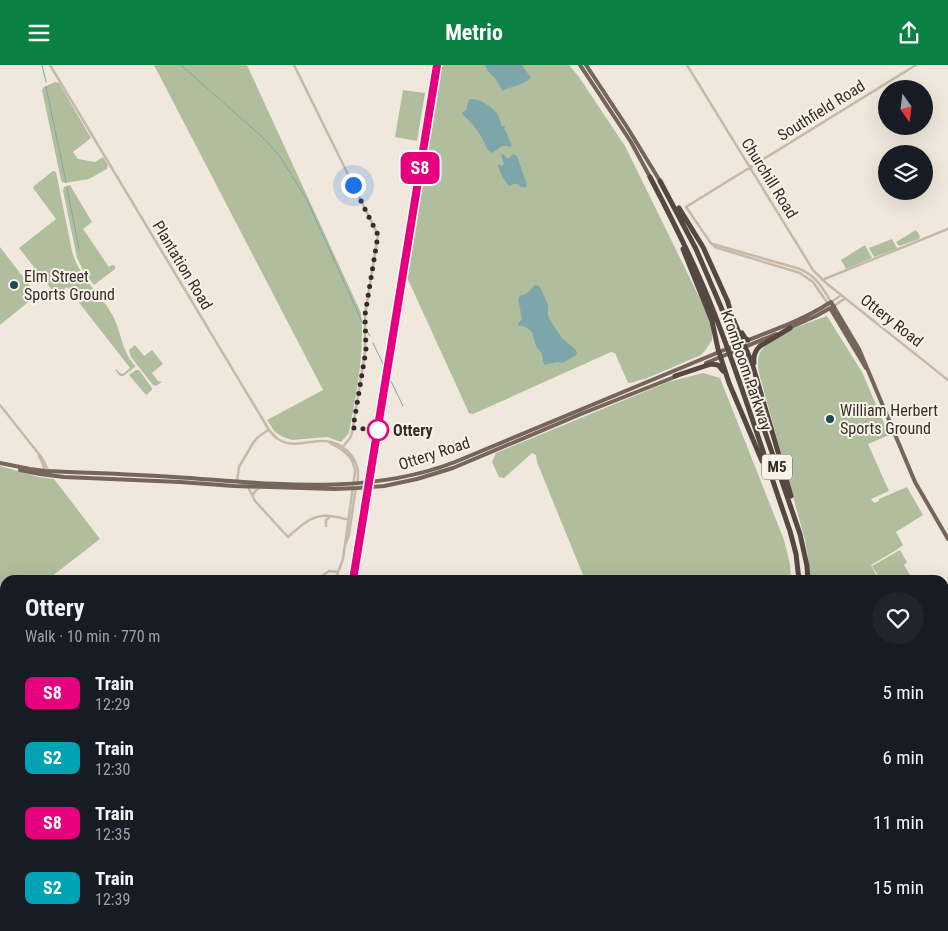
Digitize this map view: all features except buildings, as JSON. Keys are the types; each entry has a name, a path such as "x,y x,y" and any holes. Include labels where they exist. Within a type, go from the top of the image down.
{"highway":[{"name":"Kromboom Parkway","path":"650,177 688,253 709,300 731,358 793,541 798,575"},
{"path":"650,177 702,295 714,327 729,383"},
{"name":"Kromboom Parkway","path":"660,181 701,261 739,355 798,527 807,575"},
{"path":"660,181 703,247 745,343 798,527"},
{"path":"755,374 754,360 756,350 790,327"},
{"path":"675,376 715,363 721,367 780,503"}],"main road":[{"name":"M5","path":"580,65 631,142 650,177"},
{"name":"M5","path":"586,65 660,181"},
{"name":"Ottery Road","path":"745,343 816,316 831,305"},
{"name":"Ottery Road","path":"0,464 47,473 247,487 352,487 417,479 452,468 675,376 831,305"},
{"path":"831,305 870,377 915,482 948,539"},
{"name":"Ottery Road","path":"373,485 433,470 455,462 720,355"},
{"name":"Ottery Road","path":"47,473 172,477 352,487"}],"street":[{"name":"Plantation Road","path":"50,65 276,438"},
{"path":"294,65 378,235 365,315 366,350 352,433 342,449"},
{"name":"Churchill Road","path":"687,65 810,265 822,280 841,296"},
{"name":"Southfield Road","path":"831,305 813,282 800,273 716,247 686,207 916,65"},
{"path":"822,280 948,229"},
{"name":"Ottery Road","path":"831,305 841,296 948,380"},
{"name":"Ottery Road","path":"831,305 844,299"},
{"path":"0,405 37,452 47,473"},
{"path":"237,482 240,464 253,443 269,429"},
{"path":"262,434 267,434 292,444 319,441 336,444 347,442"},
{"path":"319,441 342,449"},
{"path":"336,444 352,456 358,470 349,535 336,575"},
{"path":"247,487 250,489 255,501 288,537 301,526 315,518 323,516 350,520"},
{"path":"253,497 254,491 262,487"},
{"path":"326,526 327,519 331,517"},
{"path":"323,575 329,571 338,572"}],"green space":[{"path":"154,65 247,65 361,313 362,343 357,388 349,433 341,442 327,437 292,440 275,432 267,420 323,390"},
{"path":"439,65 569,65 625,146 708,315 712,325 712,340 701,355 645,379 628,383 615,353 611,352 473,414 469,413 405,273"},
{"path":"55,82 59,83 91,138 73,152 78,159 95,162 103,157 108,165 107,169 89,179 65,183 61,180 42,90 44,87"},
{"path":"403,90 425,93 417,141 395,137"},
{"path":"53,171 56,172 75,261 113,316 126,351 135,366 123,376 120,376 115,370 123,374 130,368 67,287 56,295 19,248 56,219 33,188"},
{"path":"70,185 92,222 83,229 109,267 115,266 115,269 94,285 77,258 63,191 64,187"},
{"path":"916,230 920,236 919,239 899,246 896,242"},
{"path":"892,239 896,249 874,257 869,248"},
{"path":"865,245 872,258 846,269 841,260"},
{"name":"Elm Street Sports Ground","path":"0,247 37,295 0,325"},
{"name":"William Herbert Sports Ground","path":"827,316 862,372 889,435 868,444 889,491 871,499 874,503 907,487 923,515 896,532 903,545 871,565 876,575 810,575 805,540 759,373 758,363 762,350 770,342 793,329"},
{"path":"135,345 144,356 152,350 163,364 152,373 158,381 162,382 156,386 153,385 131,357 129,350"},
{"path":"139,370 152,388 146,395 129,375"},
{"path":"703,373 720,378 784,540 791,575 583,575 537,462 536,455 532,453 504,478 499,477 492,462 496,453 668,382"},
{"path":"0,466 39,477 54,479 100,539 53,575 0,575"},
{"path":"900,550 907,562 904,565 910,575 878,575 872,566"}],"water":[{"path":"485,65 522,65 531,78 526,82 502,91"},
{"path":"470,99 483,102 496,113 502,126 505,126 504,129 512,145 510,147 502,146 491,153 488,150 478,132 462,113 466,110"},
{"path":"503,154 508,159 513,154 517,156 527,185 526,187 521,187 518,184 510,186 504,180 498,165 502,166 504,164 501,156"},
{"path":"535,285 541,289 548,305 550,320 562,338 576,350 575,356 562,363 557,362 545,365 532,332 518,324 522,319 518,299"}],"waterway":[{"path":"42,65 46,82"},
{"path":"181,65 260,135 281,158 307,200 363,324"},
{"path":"46,87 66,182"},
{"path":"67,188 79,249"},
{"path":"367,331 370,336"},
{"path":"373,343 385,368"},
{"path":"388,375 403,406"}],"railway":[{"path":"353,575 436,65"}],"train":[{"name":"S8","path":"354,575 437,65"}],"place":[{"name":"Elm Street Sports Ground","path":"14,285"},
{"name":"William Herbert Sports Ground","path":"830,419"},
{"name":"Ottery","path":"378,430"}],"route":[{"path":"353,185 378,235 365,315 366,350 353,428 378,430"}]}
